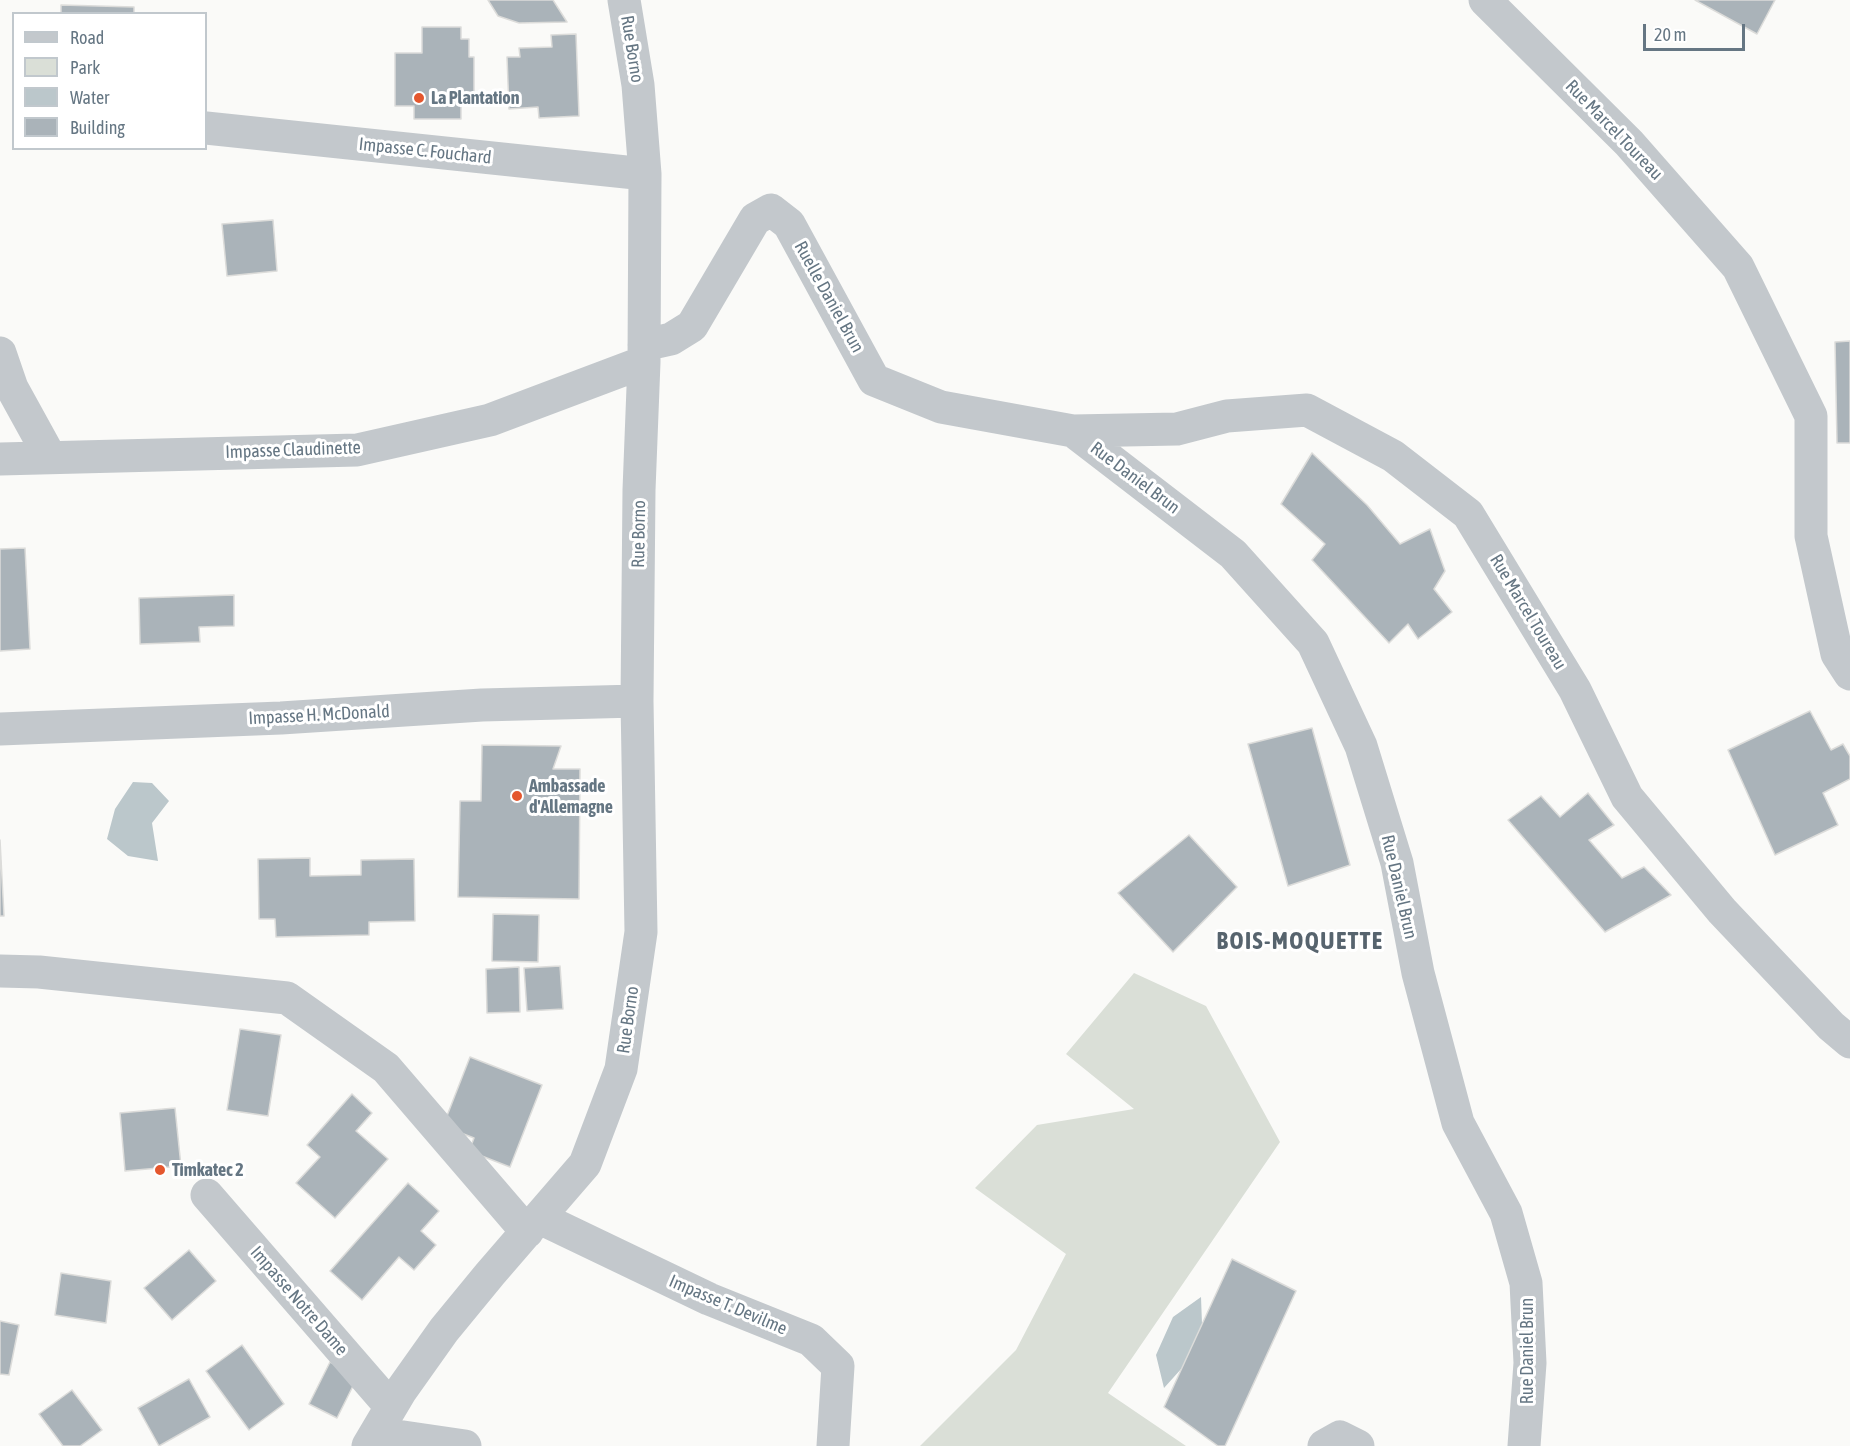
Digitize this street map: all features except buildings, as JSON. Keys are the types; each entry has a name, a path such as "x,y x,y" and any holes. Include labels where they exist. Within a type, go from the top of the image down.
{"street":[{"name":"Rue Borno","path":"378,1428 444,1330 585,1164 621,1069 641,932 638,701 639,490 644,353 645,174 638,85 624,0"},
{"name":"Rue Marcel Toureau","path":"1485,0 1629,142 1738,267 1811,416 1811,536 1838,654 1850,674"},
{"name":"Impasse C. Fouchard","path":"207,128 645,174"},
{"name":"Ruelle Daniel Brun","path":"644,353 692,326 755,219 771,210 789,224 874,380 941,407 1073,431"},
{"path":"0,353 12,388 50,457"},
{"name":"Impasse Claudinette","path":"0,459 357,450 490,420 644,353"},
{"name":"Rue Marcel Toureau","path":"1073,431 1177,429 1227,416 1307,410 1394,456 1468,514 1575,690 1627,797 1722,911 1831,1026 1850,1042"},
{"name":"Rue Daniel Brun","path":"1073,431 1233,554 1313,643 1361,746 1397,863 1418,973 1458,1123 1506,1213 1526,1283 1530,1363 1524,1446"},
{"name":"Impasse H. McDonald","path":"0,729 270,719 482,705 638,701"},
{"path":"0,971 39,972 286,998 386,1068 534,1225"},
{"name":"Impasse Notre Dame","path":"207,1195 378,1428"},
{"name":"Impasse T. Devilme","path":"534,1225 811,1340 838,1366 833,1446"},
{"path":"378,1428 465,1446"},
{"path":"1324,1446 1340,1437 1358,1446"}],"green space":[{"path":"1134,973 1206,1006 1280,1142 1108,1393 1186,1446 920,1446 1016,1350 1066,1254 975,1188 1037,1125 1134,1109 1066,1054"}],"water":[{"path":"133,782 152,783 169,801 152,823 158,861 128,856 107,839 115,809"},
{"path":"1201,1297 1202,1324 1182,1368 1164,1388 1156,1355 1173,1317"}],"place":[{"name":"La Plantation","path":"419,98"},
{"name":"Ambassade d'Allemagne","path":"517,796"},
{"name":"Timkatec 2","path":"160,1170"}],"district":[{"name":"BOIS-MOQUETTE","path":"1300,941"}]}
